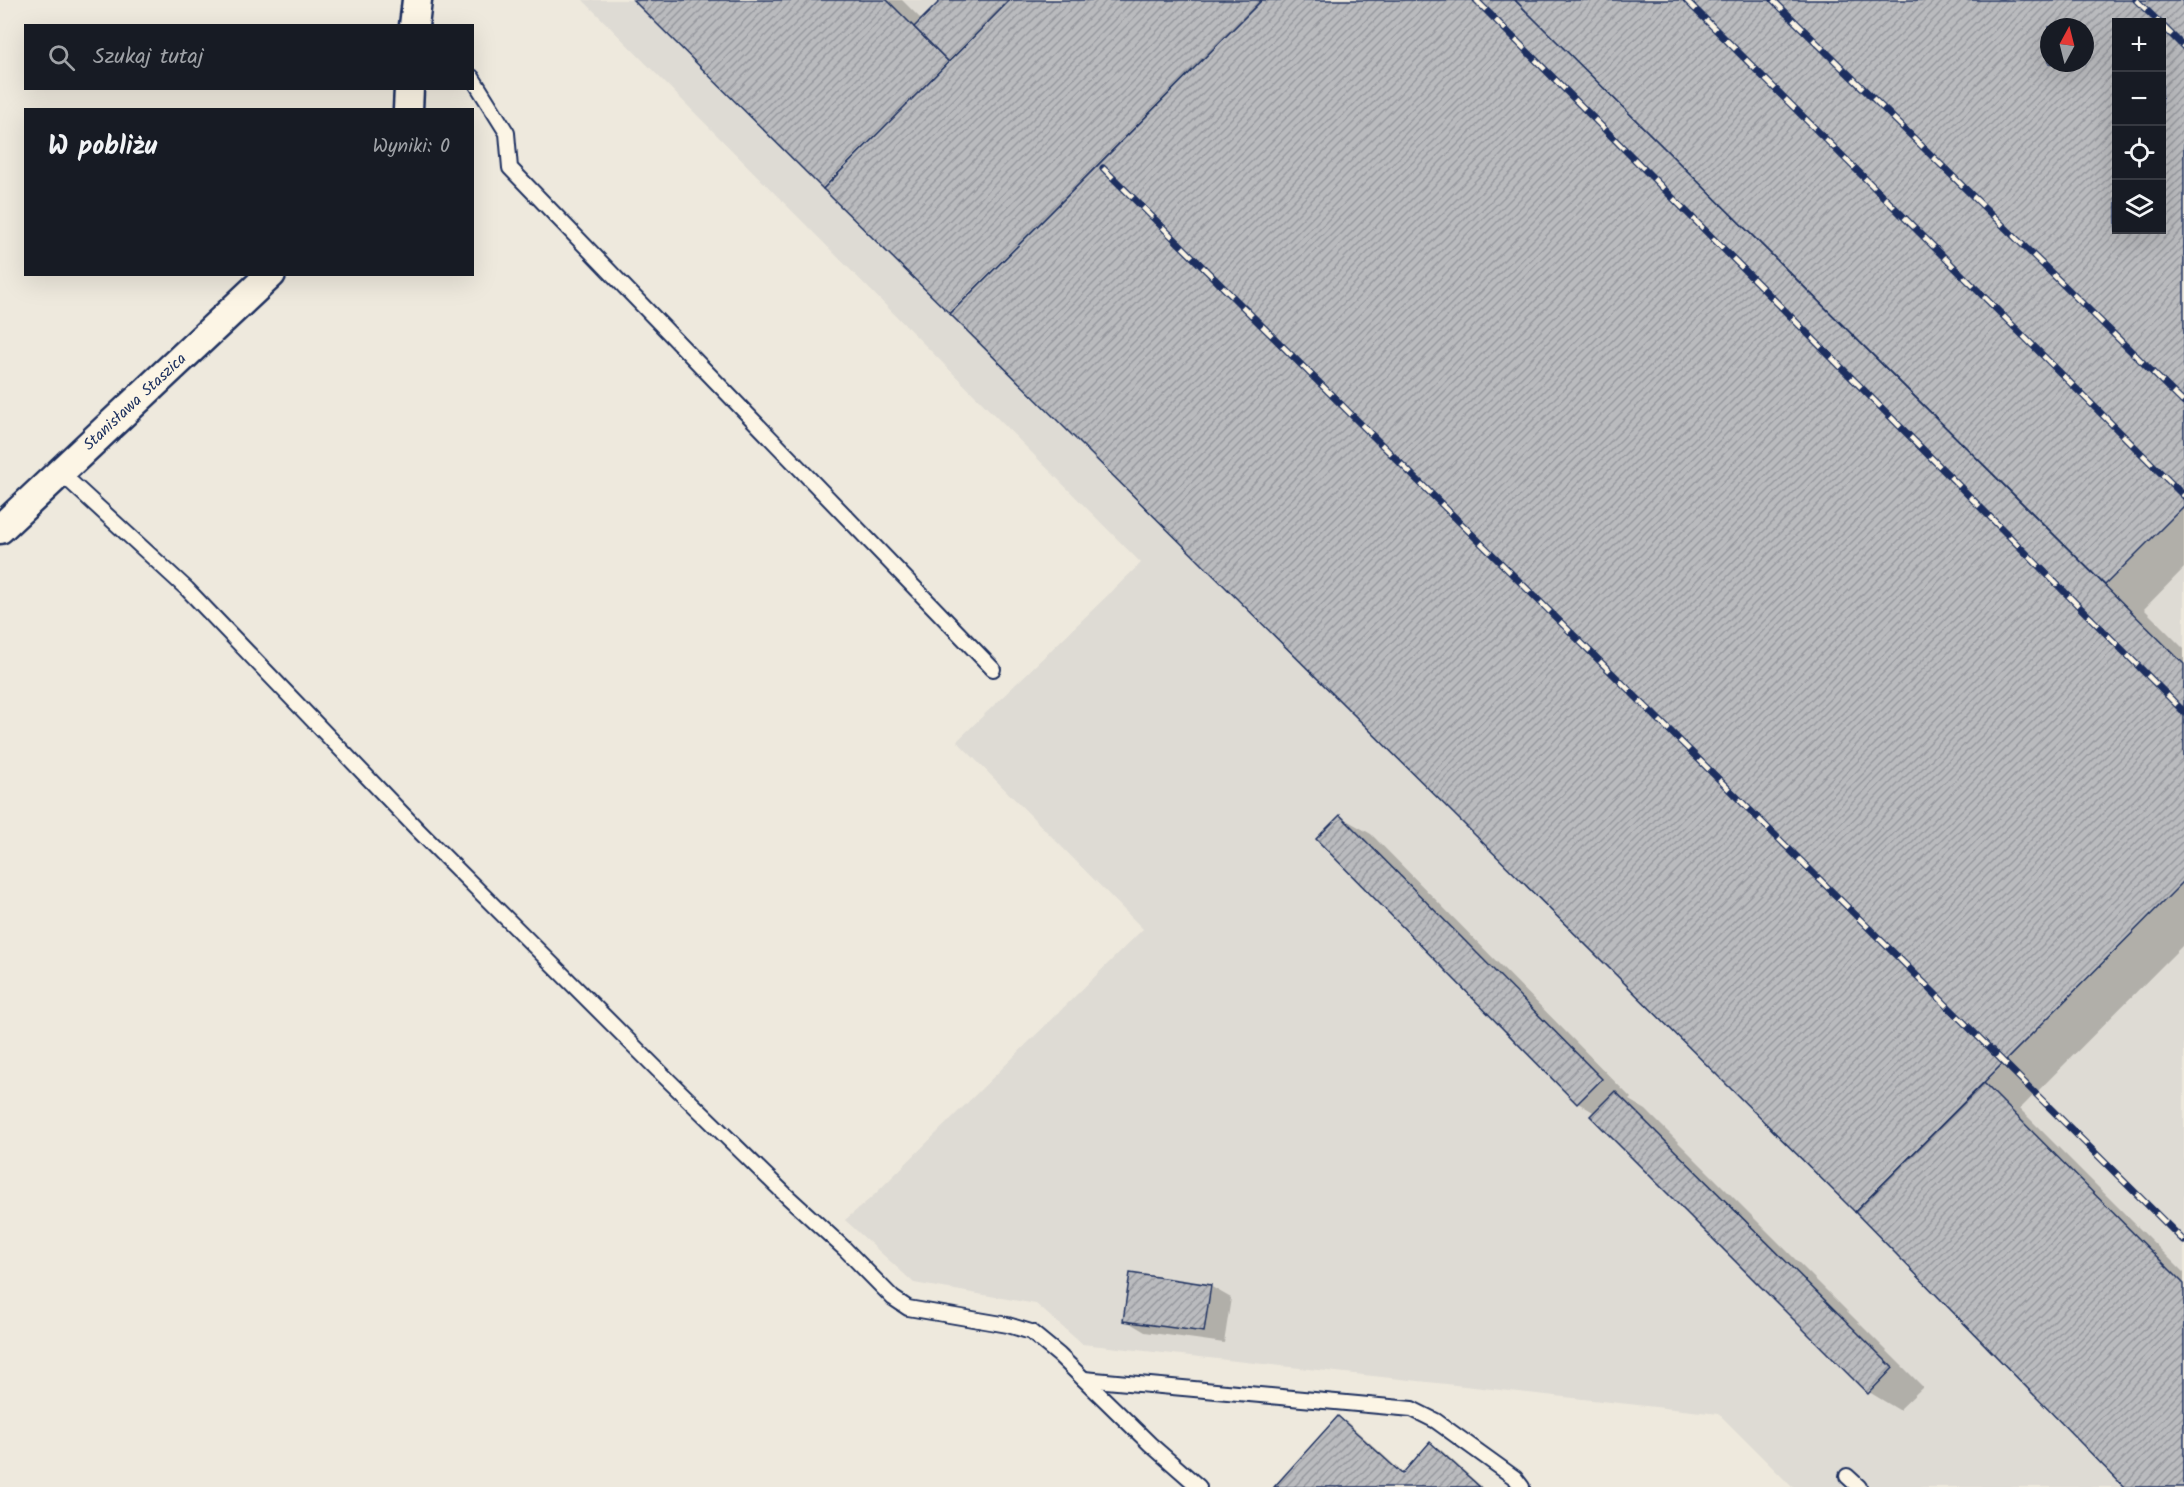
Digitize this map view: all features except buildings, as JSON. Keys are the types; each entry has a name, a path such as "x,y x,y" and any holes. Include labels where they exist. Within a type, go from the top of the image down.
{"street":[{"path":"414,24 417,0"},
{"path":"408,108 409,90"},
{"name":"Stanisława Staszica","path":"0,529 269,276"}],"lane":[{"path":"474,80 507,133 510,168 993,669"},
{"path":"60,472 187,590 419,831 663,1075 893,1298 908,1308 1008,1324 1031,1332 1199,1487"},
{"path":"1084,1379 1412,1409 1436,1421 1515,1478 1522,1487"},
{"path":"1847,1476 1859,1487"}],"shaded area":[{"path":"583,0 2184,0 2184,1487 1792,1487 1719,1414 1082,1344 1036,1304 914,1283 845,1220 872,1197 1143,929 957,741 1141,563"}],"railway":[{"path":"1476,0 2184,712"},
{"path":"1686,0 2184,496"},
{"path":"1773,0 2184,403"},
{"path":"2136,0 2155,18"},
{"path":"2166,29 2184,47"},
{"path":"1103,168 2184,1241"}]}
